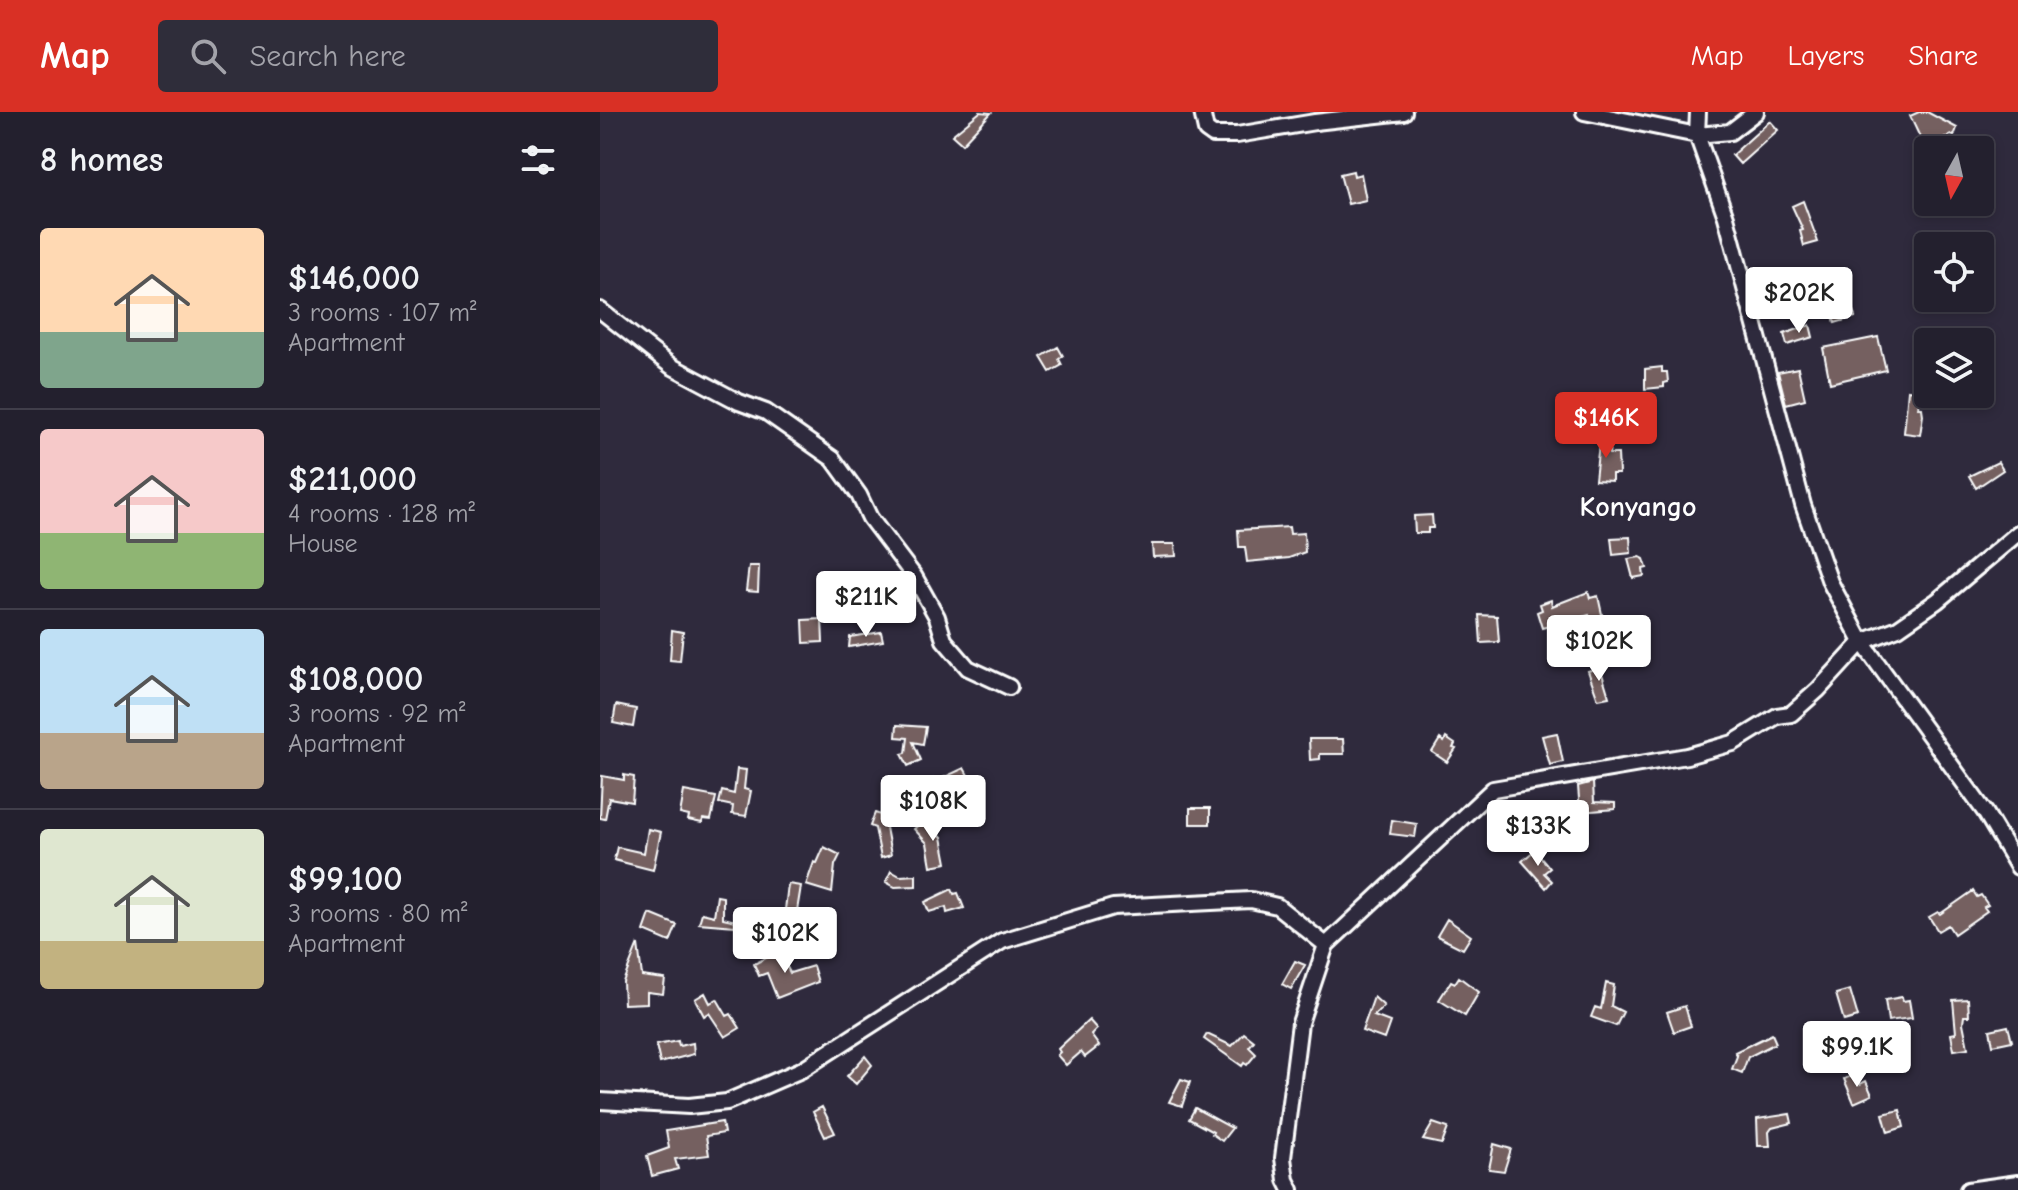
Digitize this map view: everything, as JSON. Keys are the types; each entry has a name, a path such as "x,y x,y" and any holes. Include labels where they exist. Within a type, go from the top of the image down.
{"street":[{"path":"1202,112 1206,130 1213,135 1237,135 1404,112"},
{"path":"1584,112 1697,135 1730,132 1756,112"},
{"path":"1698,112 1697,135 1726,217 1803,505 1830,582 1862,642 1985,812 2018,867"},
{"path":"600,310 671,366 739,402 766,412 833,459 859,495 870,518 914,576 937,617 944,640 968,668 1009,687"},
{"path":"1291,1190 1286,1180 1283,1158 1300,1023 1326,945 1493,789 1687,756 1733,743 1777,716 1791,714 1862,642 1898,628 1911,619 2018,533"},
{"path":"600,1101 689,1106 727,1102 801,1070 1002,941 1113,907 1251,900 1277,906 1326,945"},
{"path":"1968,1190 2018,1183"}],"building":[{"path":"980,112 991,113 962,144 952,135"},
{"path":"1927,112 1957,128 1954,136 1919,136 1910,116"},
{"path":"1770,121 1778,130 1740,164 1732,155"},
{"path":"1353,171 1354,176 1361,174 1366,200 1348,204 1340,174"},
{"path":"1803,201 1818,242 1804,246 1800,231 1803,230 1792,206"},
{"path":"1845,282 1855,317 1835,323 1826,288"},
{"path":"1806,283 1810,294 1785,303 1781,292"},
{"path":"1810,325 1813,337 1787,345 1784,334"},
{"path":"1878,337 1886,370 1830,383 1823,348"},
{"path":"1058,347 1063,356 1059,359 1062,365 1050,372 1041,357"},
{"path":"1662,367 1662,372 1667,372 1668,382 1664,383 1664,387 1645,389 1645,369"},
{"path":"1798,368 1805,399 1786,404 1778,372"},
{"path":"1908,390 1914,391 1914,408 1922,408 1923,415 1920,435 1904,433"},
{"path":"1600,434 1612,436 1609,454 1618,454 1619,474 1612,474 1612,481 1595,480"},
{"path":"1998,462 2003,470 1976,488 1969,476"},
{"path":"1432,515 1433,528 1428,528 1428,533 1415,533 1414,516"},
{"path":"1289,527 1290,534 1304,533 1305,552 1289,558 1247,562 1245,547 1239,547 1238,530"},
{"path":"1630,537 1631,553 1613,555 1611,538"},
{"path":"1152,544 1175,544 1176,556 1153,557"},
{"path":"1640,557 1647,568 1643,569 1644,576 1633,578 1628,559"},
{"path":"749,566 759,566 758,592 746,591"},
{"path":"1588,592 1590,598 1598,596 1607,637 1595,640 1589,615 1542,628 1537,612 1542,610 1540,604 1551,600 1552,606"},
{"path":"1479,615 1497,616 1499,642 1481,643"},
{"path":"822,619 823,642 804,643 803,620"},
{"path":"672,630 683,632 680,661 670,660"},
{"path":"881,632 883,641 849,647 850,637"},
{"path":"1600,667 1609,697 1598,699 1588,671"},
{"path":"616,705 636,709 633,727 613,723"},
{"path":"897,725 926,727 923,744 913,742 921,760 908,766 902,754 906,753 908,738 896,737"},
{"path":"1557,733 1563,762 1550,765 1542,736"},
{"path":"1446,738 1455,744 1453,748 1456,749 1447,762 1432,752 1440,739 1444,742"},
{"path":"1309,739 1343,739 1344,754 1320,754 1320,759 1310,760"},
{"path":"964,768 969,777 965,779 966,782 952,790 934,791 933,779 943,778"},
{"path":"737,769 746,770 744,789 751,791 746,816 732,814 733,806 719,803 722,791 734,794"},
{"path":"624,775 634,777 632,802 609,798 605,819 600,818 602,776 624,780"},
{"path":"1593,782 1594,802 1615,803 1615,809 1580,812 1578,786"},
{"path":"684,791 716,797 711,820 703,819 702,823 688,820 689,816 680,814"},
{"path":"1190,808 1210,808 1210,824 1190,824"},
{"path":"875,813 884,816 891,855 881,858 875,828 870,826"},
{"path":"925,819 942,837 947,863 931,866 927,843 914,829"},
{"path":"1392,820 1417,824 1415,837 1390,834"},
{"path":"648,829 661,832 653,870 614,860 617,847 644,853"},
{"path":"824,847 840,855 835,865 832,893 806,885 814,862 817,863"},
{"path":"1535,850 1550,868 1544,873 1552,881 1546,888 1522,861"},
{"path":"891,871 900,876 916,875 916,886 895,887 886,882"},
{"path":"788,884 801,886 797,911 785,910"},
{"path":"952,889 954,894 958,893 964,908 947,913 946,907 929,912 925,902"},
{"path":"1973,891 1977,897 1981,895 1988,905 1984,907 1987,911 1954,934 1948,925 1938,931 1929,917 1938,912 1940,914"},
{"path":"717,896 723,897 723,918 736,921 735,926 699,923 702,913 714,916"},
{"path":"650,914 677,925 670,942 644,931"},
{"path":"1447,919 1471,936 1463,949 1437,936"},
{"path":"638,944 642,976 665,979 663,994 647,992 647,1003 624,1004 623,982"},
{"path":"780,953 790,973 813,966 818,982 777,998 767,973 759,976 754,964"},
{"path":"1295,961 1305,965 1291,989 1282,984"},
{"path":"1459,977 1479,992 1465,1016 1439,1000 1451,981 1455,983"},
{"path":"1606,983 1614,985 1611,1006 1623,1012 1616,1026 1591,1017 1595,1007 1601,1009"},
{"path":"1850,990 1858,1017 1844,1021 1836,994"},
{"path":"705,993 710,1003 717,999 727,1016 731,1014 740,1028 725,1037 709,1013 704,1016 695,999"},
{"path":"1374,997 1384,1006 1374,1016 1390,1022 1384,1039 1362,1031"},
{"path":"1902,997 1903,1001 1909,1000 1912,1018 1888,1021 1885,1000"},
{"path":"1968,999 1969,1016 1964,1016 1963,1023 1968,1048 1954,1050 1951,1034 1956,1033 1953,1000"},
{"path":"1685,1006 1691,1026 1674,1032 1667,1012"},
{"path":"1089,1020 1097,1029 1091,1035 1099,1046 1085,1057 1081,1052 1066,1065 1057,1055 1060,1052 1058,1049"},
{"path":"2008,1026 2012,1041 1993,1045 1990,1030"},
{"path":"1244,1033 1254,1041 1249,1047 1256,1054 1247,1065 1244,1063 1242,1066 1204,1039 1207,1034 1232,1046"},
{"path":"1772,1034 1776,1043 1748,1057 1742,1073 1732,1069 1737,1056 1735,1052"},
{"path":"678,1041 679,1046 693,1043 694,1054 660,1063 656,1045"},
{"path":"865,1056 872,1065 856,1084 847,1076"},
{"path":"1856,1074 1860,1084 1866,1081 1872,1095 1854,1103 1844,1079"},
{"path":"1181,1079 1190,1082 1182,1106 1169,1102"},
{"path":"822,1107 835,1133 825,1137 813,1112"},
{"path":"1195,1108 1232,1128 1222,1141 1213,1132 1189,1119"},
{"path":"1900,1110 1904,1127 1888,1132 1883,1114"},
{"path":"1790,1114 1792,1123 1772,1128 1769,1132 1770,1146 1758,1146 1757,1119"},
{"path":"722,1122 724,1133 706,1136 709,1155 675,1159 678,1169 652,1176 647,1156 669,1148 666,1131"},
{"path":"1433,1123 1448,1128 1442,1144 1423,1140"},
{"path":"1494,1144 1511,1149 1504,1171 1489,1169"}],"district":[{"name":"Konyango","path":"1638,507"}]}
